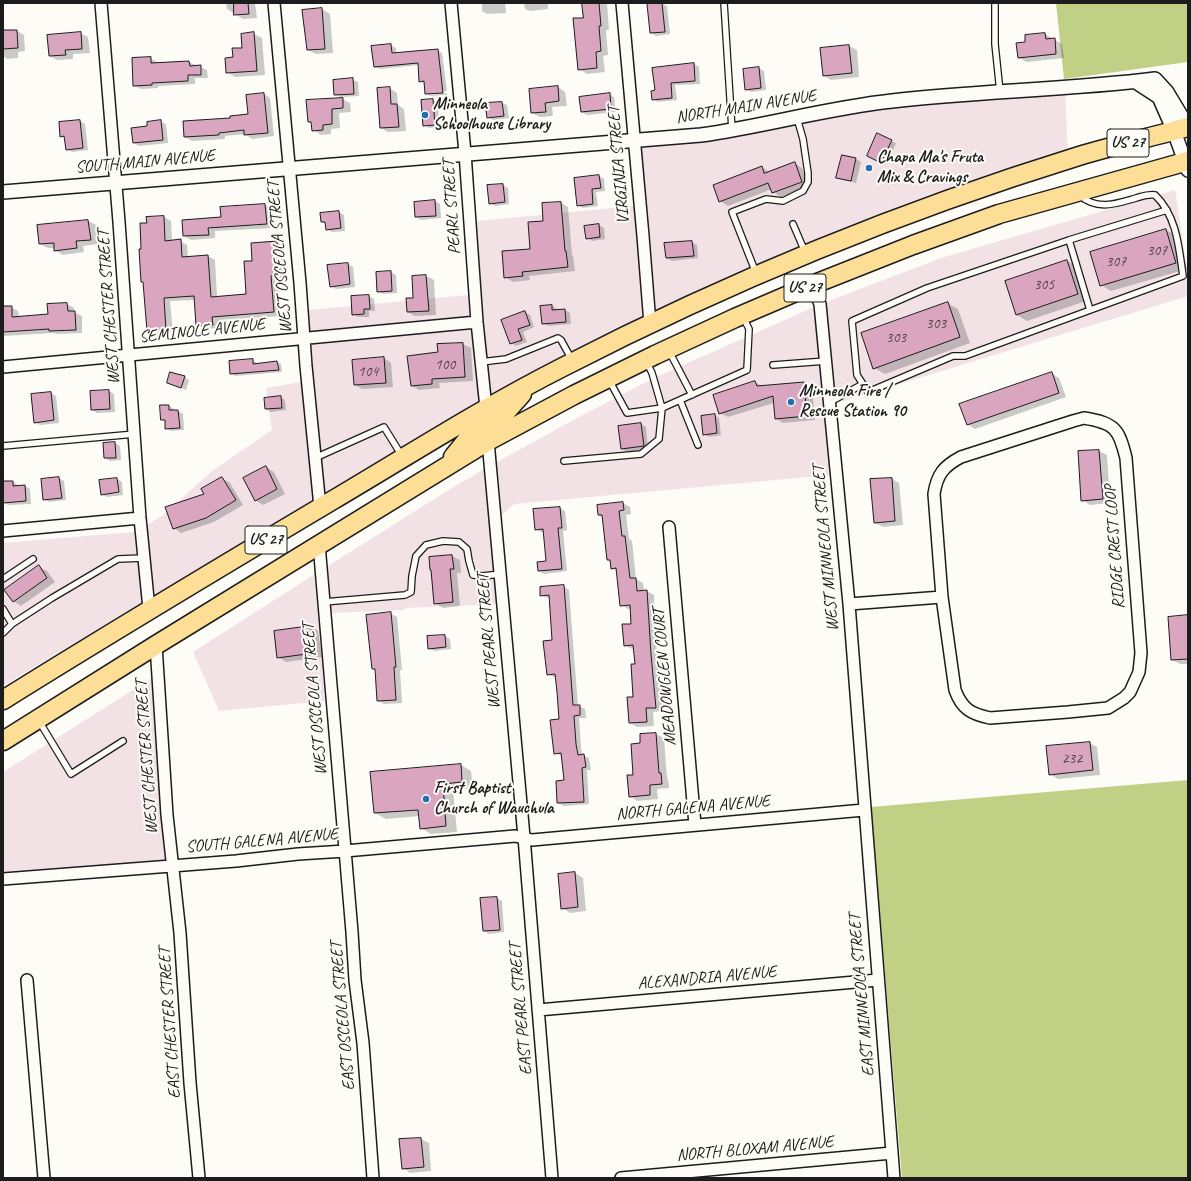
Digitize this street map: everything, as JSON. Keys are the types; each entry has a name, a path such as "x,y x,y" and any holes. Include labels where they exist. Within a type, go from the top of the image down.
{"highway":[{"name":"US 27","path":"6,696 486,408 573,361 757,275 903,216 989,185 1082,155 1183,128"},
{"name":"US 27","path":"3,741 319,544 488,441 646,359 812,285 913,245 999,214 1077,192 1187,164"},
{"path":"488,441 505,413 532,383"},
{"path":"444,468 471,435 486,408"}],"street":[{"name":"WEST CHESTER STREET","path":"101,3 116,183 140,518 150,610"},
{"name":"WEST OSCEOLA STREET","path":"274,3 320,507"},
{"name":"PEARL STREET","path":"451,3 465,154 477,322 486,408"},
{"name":"VIRGINIA STREET","path":"622,3 650,324"},
{"name":"NORTH MAIN AVENUE","path":"290,168 700,135 891,101 1136,82 1159,96 1183,128"},
{"path":"1183,128 1187,164"},
{"name":"SOUTH MAIN AVENUE","path":"3,192 290,168"},
{"name":"WEST MINNEOLA STREET","path":"812,285 820,304 826,361 849,604 864,810"},
{"name":"SEMINOLE AVENUE","path":"3,367 477,322"},
{"name":"RIDGE CREST LOOP","path":"1084,418 1100,420 1110,425 1117,431 1122,440 1126,458 1141,653 1140,672 1130,692 1124,698 1108,708 990,718 973,714 964,707 955,690 942,597 934,494 938,478 942,470 951,462 961,457 1073,420 1084,418"},
{"name":"WEST PEARL STREET","path":"488,441 524,837"},
{"path":"3,531 140,518"},
{"name":"MEADOWGLEN COURT","path":"669,527 695,825"},
{"name":"WEST OSCEOLA STREET","path":"319,544 345,851"},
{"path":"849,604 942,597"},
{"name":"WEST CHESTER STREET","path":"156,645 167,815 173,866"},
{"name":"NORTH GALENA AVENUE","path":"524,837 532,840 864,810"},
{"name":"EAST MINNEOLA STREET","path":"864,810 894,1178"},
{"name":"SOUTH GALENA AVENUE","path":"3,879 236,861 298,854 515,836 524,837"},
{"name":"EAST PEARL STREET","path":"524,837 552,1178"},
{"name":"EAST OSCEOLA STREET","path":"345,851 355,980 363,1043 373,1178"},
{"name":"EAST CHESTER STREET","path":"173,866 180,932 190,1082 199,1178"},
{"path":"27,980 44,1178"},
{"name":"ALEXANDRIA AVENUE","path":"538,1010 878,980"},
{"name":"NORTH BLOXAM AVENUE","path":"621,1178 892,1153"}],"lane":[{"path":"724,3 732,130"},
{"path":"995,5 995,44 1000,92"},
{"path":"757,275 732,212 766,199 783,201 803,191 808,182 808,173 806,152 797,117"},
{"path":"1077,192 1086,200 1110,206 1151,194 1158,198 1167,210 1174,224 1186,276 965,356 952,356 868,392 857,375 852,321 928,288 1069,240 1167,210"},
{"path":"793,224 806,254"},
{"path":"1069,240 1090,310"},
{"path":"608,378 627,413 662,408 747,370 748,329 742,315"},
{"path":"481,362 506,359 558,338 562,340 573,361"},
{"path":"668,349 692,395"},
{"path":"564,461 641,454 659,439 662,408 646,359"},
{"path":"773,365 826,361"},
{"path":"830,402 863,384"},
{"path":"680,400 698,445"},
{"path":"315,458 384,427 403,458"},
{"path":"3,446 134,434"},
{"path":"324,602 405,595 411,592 412,576 416,556 426,545 443,541 459,542 467,549 473,575 482,576 501,574"},
{"path":"3,633 12,624 52,598 118,559 144,558"},
{"path":"3,579 33,559"},
{"path":"3,609 12,624"},
{"path":"38,719 70,774 123,741"}],"shaded area":[{"path":"1065,93 1068,153 899,211 778,256 656,314 650,232 641,146 729,137 879,109"},
{"path":"1175,190 1188,275 1188,296 837,403 826,302 941,258"},
{"path":"634,206 643,320 492,396 483,322 477,221"},
{"path":"468,295 470,317 310,332 309,310"},
{"path":"814,307 830,475 514,504 502,515 497,462 654,378"},
{"path":"471,329 479,403 447,420 367,469 325,492 311,344"},
{"path":"301,382 313,500 155,595 147,525 163,515 212,471 272,430 266,388"},
{"path":"484,469 497,604 331,613 328,566"},
{"path":"134,532 142,602 3,686 3,543"},
{"path":"315,574 325,701 219,711 193,652"},
{"path":"152,678 161,815 166,861 3,873 3,772"}],"green space":[{"path":"1056,3 1188,3 1188,62 1064,79"},
{"path":"1188,780 1188,1178 902,1178 871,807"}],"building":[{"path":"234,3 248,3 249,14 234,15"},
{"path":"582,3 599,3 601,51 596,52 597,68 578,70 573,18 583,18"},
{"path":"662,3 665,32 650,33 647,4"},
{"path":"322,8 325,49 307,50 302,10"},
{"path":"3,30 17,30 18,48 3,49"},
{"path":"81,32 82,49 65,50 66,55 49,56 47,35"},
{"path":"254,32 257,71 226,73 225,58 233,57 232,48 242,48 241,34"},
{"path":"1045,33 1046,39 1055,38 1056,54 1018,58 1016,43 1025,42 1025,35"},
{"path":"391,44 392,53 438,49 443,93 425,94 424,81 419,82 418,63 374,67 371,46"},
{"path":"849,45 852,73 823,76 820,48"},
{"path":"151,57 151,63 189,61 190,66 201,65 201,75 188,75 188,81 152,83 152,85 133,86 132,58"},
{"path":"694,63 695,81 671,83 672,98 652,100 651,91 655,90 652,68"},
{"path":"759,67 761,88 745,90 743,69"},
{"path":"353,78 354,94 334,95 333,80"},
{"path":"558,86 559,101 545,103 546,112 531,113 529,89"},
{"path":"390,87 391,104 397,104 399,127 380,128 377,88"},
{"path":"264,93 268,133 244,135 244,130 219,133 219,135 184,137 183,121 230,118 230,116 248,114 246,95"},
{"path":"610,93 611,109 581,112 579,97"},
{"path":"343,98 343,108 332,109 332,124 323,125 323,130 312,131 311,122 308,122 306,100"},
{"name":"Minneola Schoolhouse Library","path":"433,99 435,125 423,126 421,100"},
{"path":"502,102 504,116 487,118 485,103"},
{"path":"80,120 83,148 66,150 64,136 60,137 59,122"},
{"path":"161,120 163,140 133,143 131,128 147,126 147,122"},
{"path":"877,133 892,140 881,163 867,156"},
{"path":"842,155 856,158 851,181 836,178"},
{"path":"795,162 802,182 772,193 768,183 719,202 713,185 762,166 764,173"},
{"path":"599,175 601,188 592,189 593,204 577,206 574,178"},
{"path":"503,184 505,202 489,204 487,185"},
{"path":"435,200 436,216 415,217 414,202"},
{"path":"561,202 565,251 568,267 522,272 523,276 504,278 502,251 530,249 528,222 543,221 542,203"},
{"path":"265,204 267,224 208,228 209,235 183,236 182,220 221,217 220,207"},
{"path":"339,211 341,228 326,230 325,222 321,222 320,213"},
{"path":"164,216 165,241 181,239 182,257 208,255 211,297 246,294 244,261 252,261 251,243 277,241 280,275 271,276 274,312 212,317 213,325 196,326 194,296 164,298 166,330 147,331 143,282 141,282 139,249 141,249 140,223 147,223 146,217"},
{"path":"88,220 91,240 76,241 77,248 54,251 54,243 39,244 37,225"},
{"path":"599,224 600,237 586,239 584,226"},
{"path":"1166,229 1176,263 1100,286 1090,252"},
{"path":"692,241 694,256 666,258 664,243"},
{"path":"1067,260 1078,294 1016,315 1005,281"},
{"path":"348,263 350,284 330,287 327,265"},
{"path":"391,271 392,291 377,292 376,272"},
{"path":"426,275 429,311 407,312 406,298 413,298 412,276"},
{"path":"369,295 370,309 364,309 364,314 352,315 351,296"},
{"path":"948,302 960,337 873,369 861,333"},
{"path":"67,303 68,311 75,311 76,330 49,331 49,329 3,332 3,306 12,306 12,317 48,314 47,304"},
{"path":"552,305 552,310 565,309 566,322 542,324 540,306"},
{"path":"525,311 530,325 518,329 522,340 510,344 501,320"},
{"path":"463,343 465,377 432,379 432,384 411,386 407,356 438,352 437,344"},
{"path":"384,357 386,383 354,385 352,360"},
{"path":"253,359 253,364 277,361 279,370 230,374 229,361"},
{"path":"170,372 185,376 181,388 167,383"},
{"path":"1052,372 1059,393 967,425 959,404"},
{"path":"755,381 757,386 804,382 807,416 775,419 773,396 719,414 713,395"},
{"path":"109,390 110,409 91,410 90,391"},
{"path":"51,392 54,420 34,423 31,394"},
{"path":"281,396 282,408 265,409 264,398"},
{"path":"160,405 169,405 169,410 178,410 180,428 165,429 165,420 161,420"},
{"path":"715,414 717,433 703,435 701,416"},
{"path":"641,423 644,446 621,449 618,426"},
{"path":"115,442 116,458 104,458 103,443"},
{"path":"1099,450 1103,499 1081,501 1078,451"},
{"path":"266,466 277,489 255,501 243,478"},
{"path":"59,477 62,498 43,500 41,479"},
{"path":"222,477 236,500 206,518 173,529 165,507 204,494 201,489"},
{"path":"117,478 119,492 101,495 99,480"},
{"path":"892,478 895,521 874,523 870,479"},
{"path":"3,481 13,481 13,486 25,485 26,501 3,503"},
{"path":"623,502 624,510 619,511 622,536 625,536 630,578 636,578 637,591 647,590 656,708 646,708 647,722 629,723 627,697 633,697 631,664 635,664 633,645 624,646 622,624 631,624 630,605 620,606 616,568 611,569 610,560 607,560 602,515 598,515 597,505"},
{"path":"560,507 562,528 558,528 562,569 538,571 537,562 546,561 543,529 535,530 533,509"},
{"path":"452,555 454,569 450,569 453,602 434,604 429,557"},
{"path":"39,565 47,578 13,602 4,590"},
{"path":"564,585 573,705 580,705 580,715 574,716 576,744 578,755 584,754 586,767 582,768 584,802 557,803 556,781 564,780 561,753 554,754 550,720 559,719 555,674 547,675 543,641 552,640 549,595 540,596 540,587"},
{"path":"391,612 396,667 394,667 396,700 377,701 375,669 372,669 366,615"},
{"path":"1188,615 1188,659 1171,660 1168,617"},
{"path":"311,626 314,653 277,658 274,631"},
{"path":"445,635 446,647 428,649 427,636"},
{"path":"656,733 659,773 661,773 662,784 650,785 650,795 629,797 627,775 633,775 631,744 640,743 640,734"},
{"path":"1090,742 1093,770 1049,775 1046,746"},
{"path":"461,764 462,782 443,784 446,826 420,829 418,810 374,813 370,772"},
{"path":"575,872 578,907 561,909 558,874"},
{"path":"497,897 500,930 483,931 480,898"},
{"path":"421,1138 424,1167 402,1169 399,1139"}],"place":[{"name":"Minneola Schoolhouse Library","path":"425,115"},
{"name":"Chapa Ma's Fruta Mix & Cravings","path":"869,168"},
{"name":"Minneola Fire / Rescue Station 90","path":"791,402"},
{"name":"First Baptist Church of Wauchula","path":"426,799"}]}
